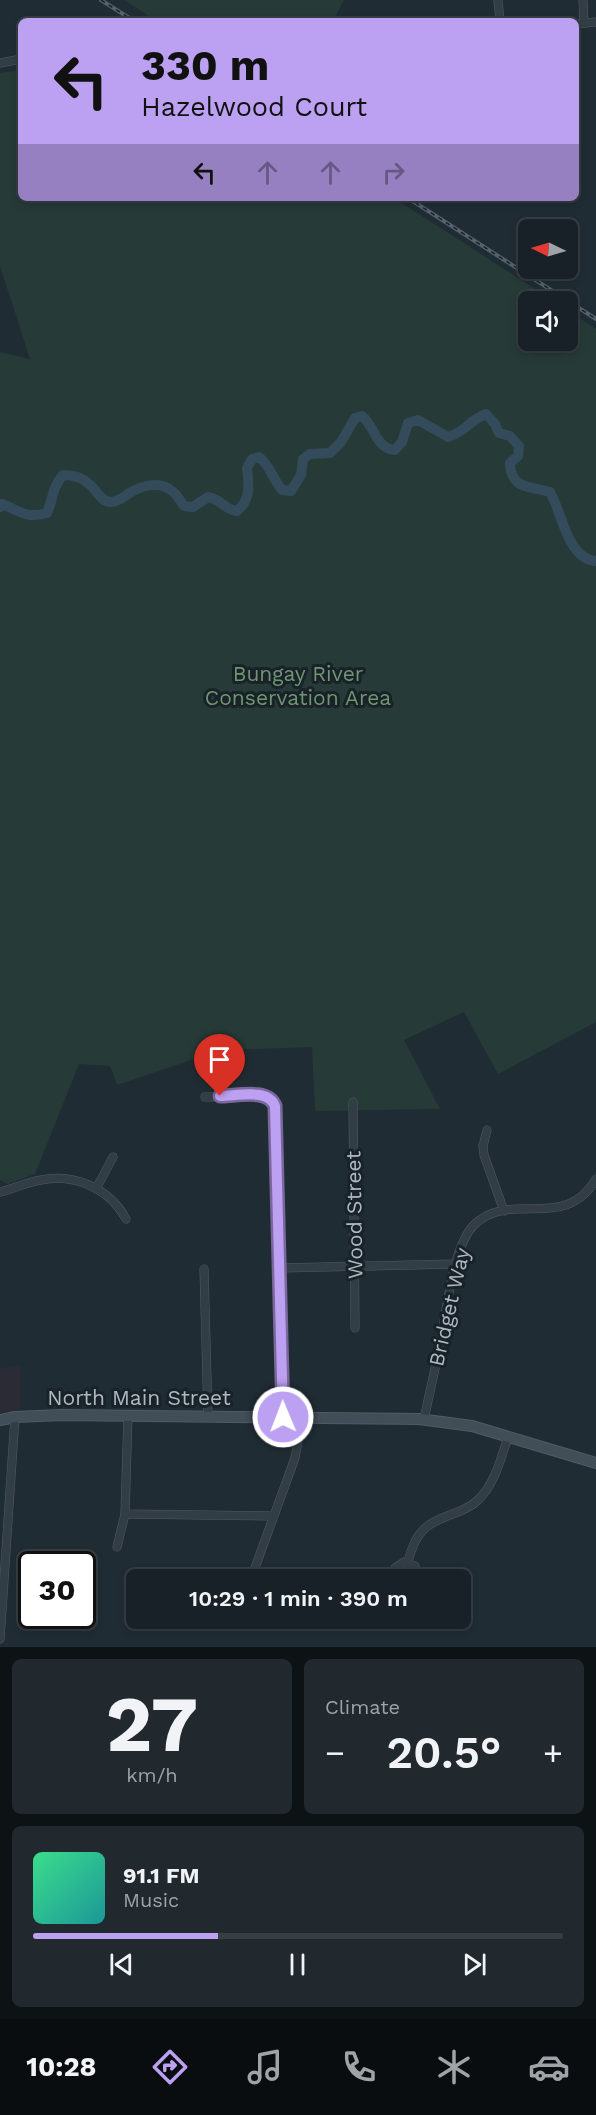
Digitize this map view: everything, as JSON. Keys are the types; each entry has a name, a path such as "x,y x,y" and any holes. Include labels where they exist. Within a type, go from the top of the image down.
{"main road":[{"name":"North Main Street","path":"0,1420 15,1417 129,1415 424,1419 471,1426 596,1463"}],"street":[{"path":"498,0 500,18"},
{"path":"583,0 580,23 596,22"},
{"path":"0,63 18,60"},
{"path":"205,1096 260,1095 273,1101 276,1110 283,1417"},
{"name":"Wood Street","path":"353,1102 355,1328"},
{"path":"487,1130 483,1146 484,1155 504,1211"},
{"path":"96,1189 113,1157"},
{"path":"0,1192 40,1180 60,1177 81,1181 96,1189 119,1207 126,1219"},
{"name":"Bridget Way","path":"424,1419 460,1248 474,1225 483,1218 504,1211 548,1209 571,1204 583,1196 596,1179"},
{"path":"280,1268 456,1264"},
{"path":"204,1269 208,1417"},
{"path":"117,1547 125,1514 129,1415"},
{"path":"0,1640 15,1417"},
{"path":"255,1569 295,1458 302,1418"},
{"path":"408,1562 414,1544 425,1527 474,1504 485,1492 494,1477 508,1437"},
{"path":"125,1514 274,1516"},
{"path":"395,1569 400,1563 408,1562 417,1569"}],"shaded area":[{"path":"20,1366 20,1410 0,1413 0,1368"}],"green space":[{"path":"124,0 344,0 335,18 152,18"},
{"name":"Bungay River Conservation Area","path":"18,70 18,201 399,201 538,291 518,291 518,351 578,351 578,317 596,329 596,1022 498,1074 464,1012 404,1040 440,1109 315,1111 312,1047 221,1050 117,1085 110,1066 79,1064 35,1174 7,1184 0,1180 0,352 30,359 0,266 0,73"}],"waterway":[{"path":"0,507 2,504 28,515 47,513 55,489 63,475 83,480 92,486 104,500 110,502 119,500 138,489 156,485 174,492 184,506 193,507 208,497 237,511 247,497 247,468 252,459 259,457 282,490 291,491 301,475 303,459 310,454 330,453 341,442 355,418 362,416 379,441 395,450 402,442 408,423 418,420 448,437 486,414 499,433 510,436 519,446 518,456 510,463 514,478 523,485 550,492 572,544 586,558 596,561"}],"railway":[{"path":"101,0 129,18"},
{"path":"413,201 596,319"}],"route":[{"path":"220,1096 260,1095 269,1098 275,1106 283,1417"}]}
